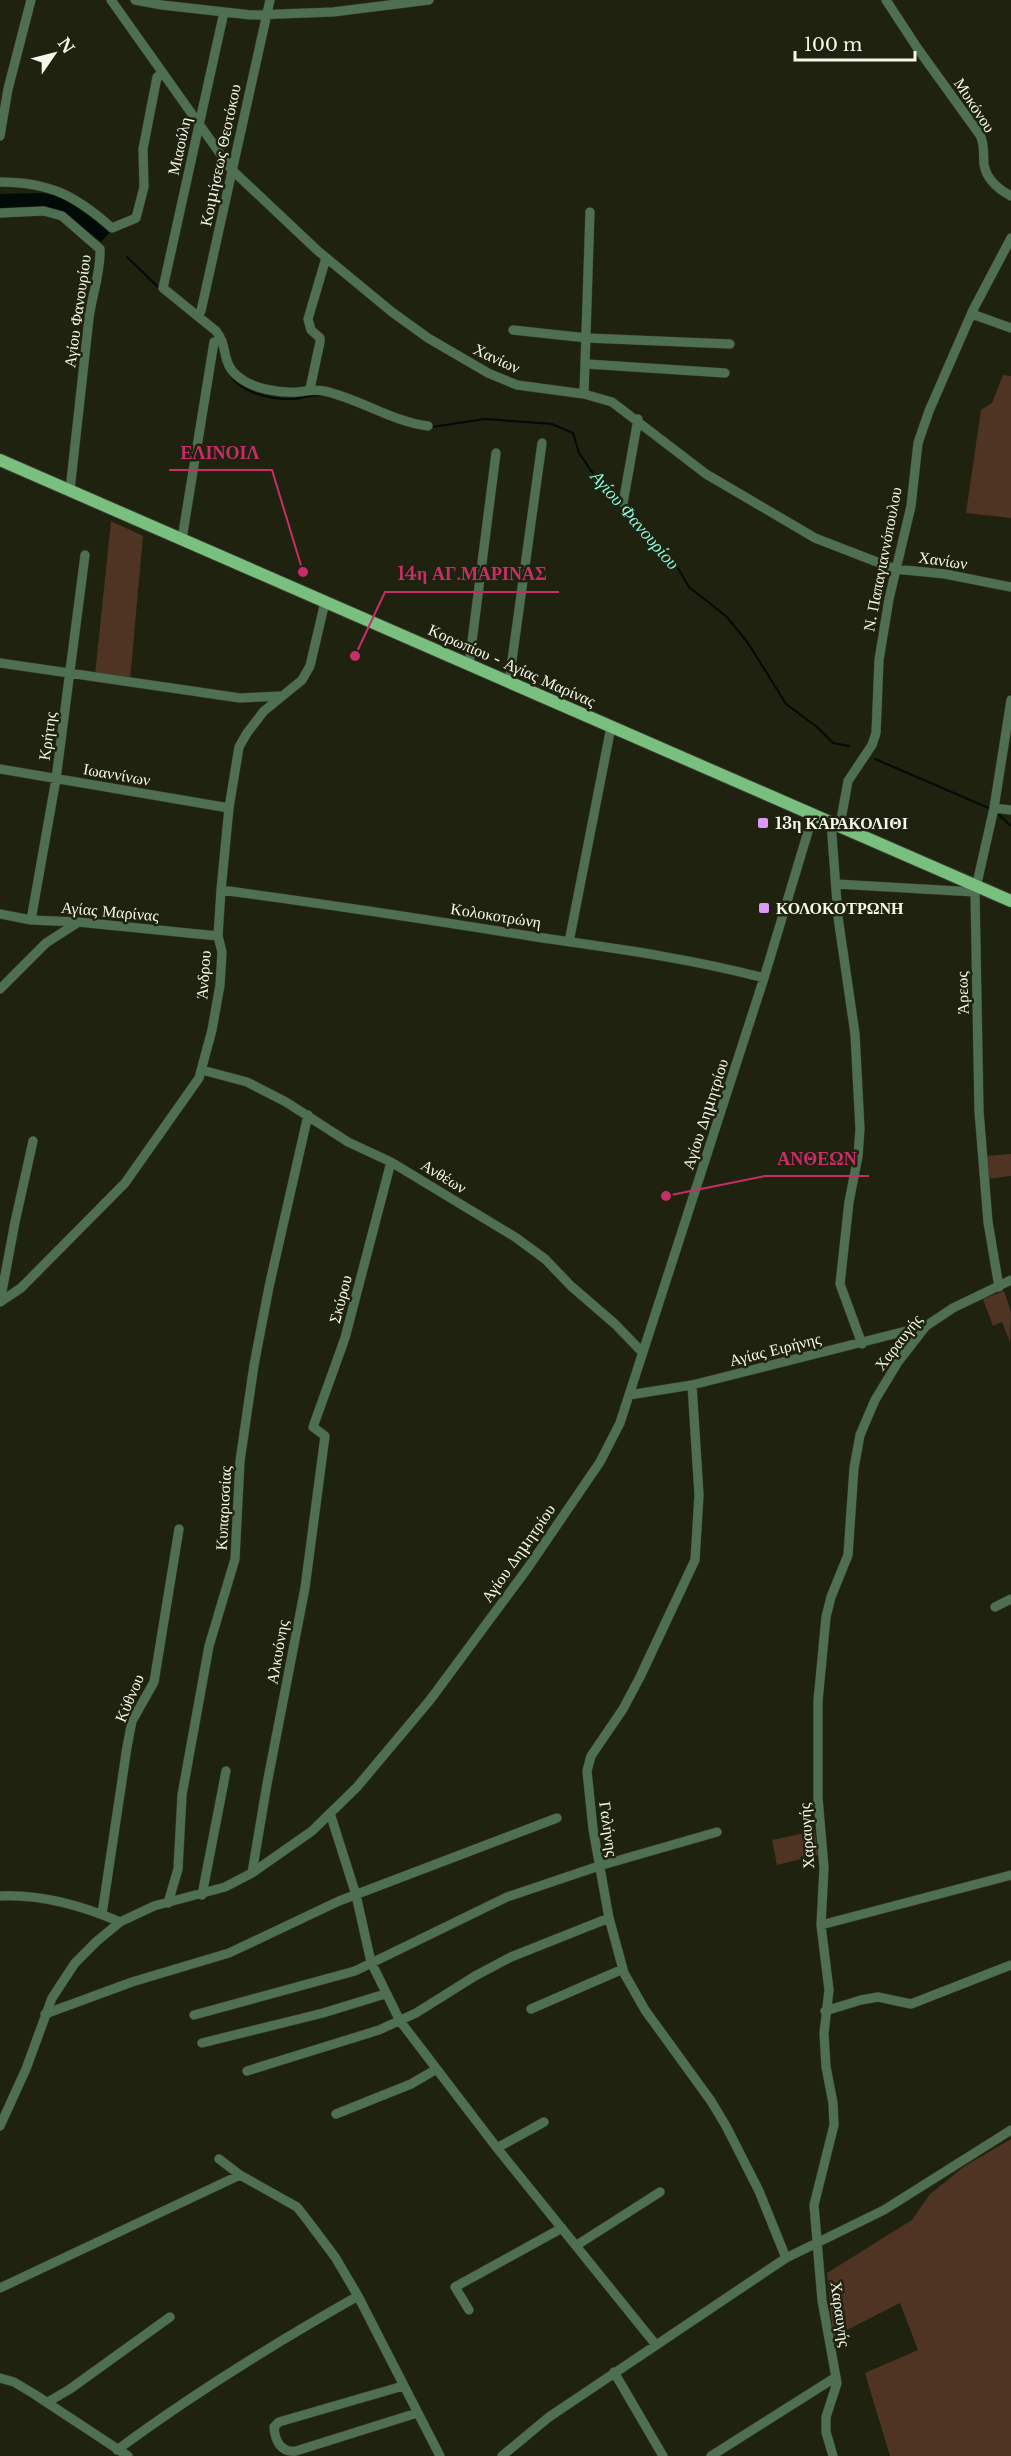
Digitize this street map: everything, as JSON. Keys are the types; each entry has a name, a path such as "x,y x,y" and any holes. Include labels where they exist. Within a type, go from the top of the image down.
{"main road":[{"name":"Κορωπίου - Αγίας Μαρίνας","path":"0,460 836,824 976,889 1011,901"}],"street":[{"path":"0,136 4,86 31,0"},
{"name":"Χανίων","path":"111,0 231,169 326,258 428,338 488,373 517,385 584,394 612,402 638,419 706,474 814,538 895,569 945,574 1011,587"},
{"path":"135,0 251,15 333,12 429,0"},
{"name":"Κοιμήσεως Θεοτόκου","path":"198,316 201,311 270,0"},
{"name":"Μυκόνου","path":"886,0 980,135 984,147 984,165 990,180 1011,196"},
{"name":"Μιαούλη","path":"198,316 163,288 224,12"},
{"path":"0,182 48,188 66,194 84,204 112,228 136,218 144,187 143,149 151,114 152,93 157,77 164,73"},
{"name":"Αγίου Φανουρίου","path":"0,213 44,211 62,216 100,249 100,264 92,291 70,490"},
{"path":"584,394 587,364 590,212"},
{"name":"Ν. Παπαγιαννόπουλου","path":"862,1344 840,1284 860,1129 855,1034 838,917 836,824 848,781 872,745 876,733 879,660 895,569 911,506 918,443 929,411 972,314 1011,238"},
{"path":"310,389 320,338 308,325 308,319 326,258"},
{"path":"972,314 1011,328"},
{"path":"198,316 221,336 226,361 239,378 266,389 296,392 310,389 324,391 394,418 428,426"},
{"path":"513,330 587,338 730,344"},
{"path":"182,539 214,342"},
{"path":"587,364 725,373"},
{"path":"623,503 638,419"},
{"path":"509,682 542,443"},
{"path":"469,665 496,453"},
{"name":"Κρήτης","path":"31,920 72,672 85,555"},
{"name":"Άνδρου","path":"0,1302 21,1288 125,1183 199,1078 220,985 222,952 218,936 221,890 229,808 239,747 255,722 281,696 302,680 310,666 325,602"},
{"path":"0,663 240,698 281,696"},
{"name":"Άρεως","path":"999,1287 988,1222 979,1111 976,889 994,812 1011,699"},
{"path":"569,942 611,727"},
{"name":"Ιωαννίνων","path":"0,770 229,808"},
{"path":"994,812 1011,810"},
{"name":"Αγίου Δημητρίου","path":"0,2126 26,2069 45,2014 59,1984 71,1968 96,1941 120,1922 154,1906 225,1887 252,1873 312,1831 357,1786 430,1700 527,1569 611,1445 764,978 813,815"},
{"path":"836,884 976,889"},
{"name":"Κολοκοτρώνη","path":"221,890 334,905 720,966 764,978"},
{"name":"Αγίας Μαρίνας","path":"0,914 31,920 78,922 218,936"},
{"path":"0,989 46,943 78,922"},
{"name":"Ανθέων","path":"202,1071 247,1082 308,1115 348,1142 391,1162 535,1250 642,1352"},
{"name":"Κυπαρισσίας","path":"168,1903 178,1869 182,1795 209,1646 235,1559 240,1461 254,1365 271,1276 308,1115"},
{"path":"0,1302 33,1141"},
{"name":"Σκύρου","path":"325,1436 313,1427 345,1338 391,1162"},
{"name":"Χαραυγής","path":"833,2456 826,2432 826,2416 837,2383 822,2300 814,2205 834,2124 833,2103 826,2067 825,2011 829,1990 821,1925 824,1868 818,1798 818,1701 826,1617 831,1597 848,1555 854,1468 860,1435 875,1400 889,1376 926,1326 953,1308 1011,1280"},
{"name":"Αγίας Ειρήνης","path":"629,1395 692,1385 862,1344 926,1326"},
{"name":"Γαλήνης","path":"692,1385 699,1495 695,1560 640,1677 623,1709 591,1756 587,1771 599,1866 609,1918 629,1984 726,2126 759,2191 786,2258"},
{"name":"Αλκυόνης","path":"252,1873 305,1588 325,1436"},
{"name":"Κύθνου","path":"102,1914 132,1721 154,1682 179,1529"},
{"path":"995,1607 1011,1599"},
{"path":"201,1895 226,1771"},
{"path":"330,1813 356,1894 371,1962 400,2021 435,2070 656,2345"},
{"path":"45,2014 132,1982 229,1953 356,1894 557,1818"},
{"path":"194,2015 355,1971 507,1897 599,1866 717,1832"},
{"path":"821,1925 939,1896 1011,1875"},
{"path":"0,1896 18,1895 44,1899 102,1914 120,1922"},
{"path":"247,2071 364,2035 400,2021 511,1957 609,1918"},
{"path":"825,2011 878,1997 911,2004 1011,1965"},
{"path":"531,2009 623,1969"},
{"path":"202,2043 323,2013 385,1994"},
{"path":"336,2114 411,2084 435,2070"},
{"path":"497,2148 544,2122"},
{"path":"502,2456 549,2417 786,2258 884,2210 1011,2130"},
{"path":"219,2158 240,2175 297,2207 335,2258 358,2296 440,2456"},
{"path":"0,2288 240,2175"},
{"path":"577,2245 660,2192"},
{"path":"468,2310 455,2287 562,2228"},
{"path":"117,2450 225,2374 358,2296"},
{"path":"48,2402 70,2389 171,2317"},
{"path":"615,2372 663,2456"},
{"path":"711,2456 836,2377"},
{"path":"0,2378 14,2382 48,2402 128,2456"},
{"path":"403,2386 279,2422 273,2427 274,2433 282,2450 296,2451 417,2412"}],"shaded area":[{"path":"42,193 70,198 110,232 101,242 70,217 0,210 0,194"},
{"path":"1003,375 1011,376 1011,518 966,513 981,410 992,403"},
{"path":"111,521 143,536 130,680 95,675"},
{"path":"1011,1154 1011,1176 987,1179 985,1156"},
{"path":"1004,1291 1011,1312 1010,1342 1002,1322 993,1326 983,1299"},
{"path":"815,1831 818,1855 777,1865 772,1840"},
{"path":"1011,2139 1011,2456 890,2456 865,2373 918,2350 900,2303 833,2337 827,2273 912,2220 930,2194 965,2166"}],"waterway":[{"name":"Αγίου Φανουρίου","path":"127,257 159,288"},
{"name":"Αγίου Φανουρίου","path":"230,374 241,386 266,397 293,399 321,395"},
{"name":"Αγίου Φανουρίου","path":"432,427 485,419 552,424 573,433 579,453 603,488 672,558 689,587 727,617 748,643 786,704 817,727 833,743 849,746"},
{"name":"Αγίου Φανουρίου","path":"875,759 991,809"},
{"name":"Αγίου Φανουρίου","path":"996,812 1011,826"}],"place":[{"name":"ΕΛΙΝΟΙΛ","path":"303,572"},
{"name":"14η ΑΓ.ΜΑΡΙΝΑΣ","path":"355,656"},
{"name":"13η ΚΑΡΑΚΟΛΙΘΙ","path":"763,823"},
{"name":"ΚΟΛΟΚΟΤΡΩΝΗ","path":"764,908"},
{"name":"ΑΝΘΕΩΝ","path":"666,1196"}]}
